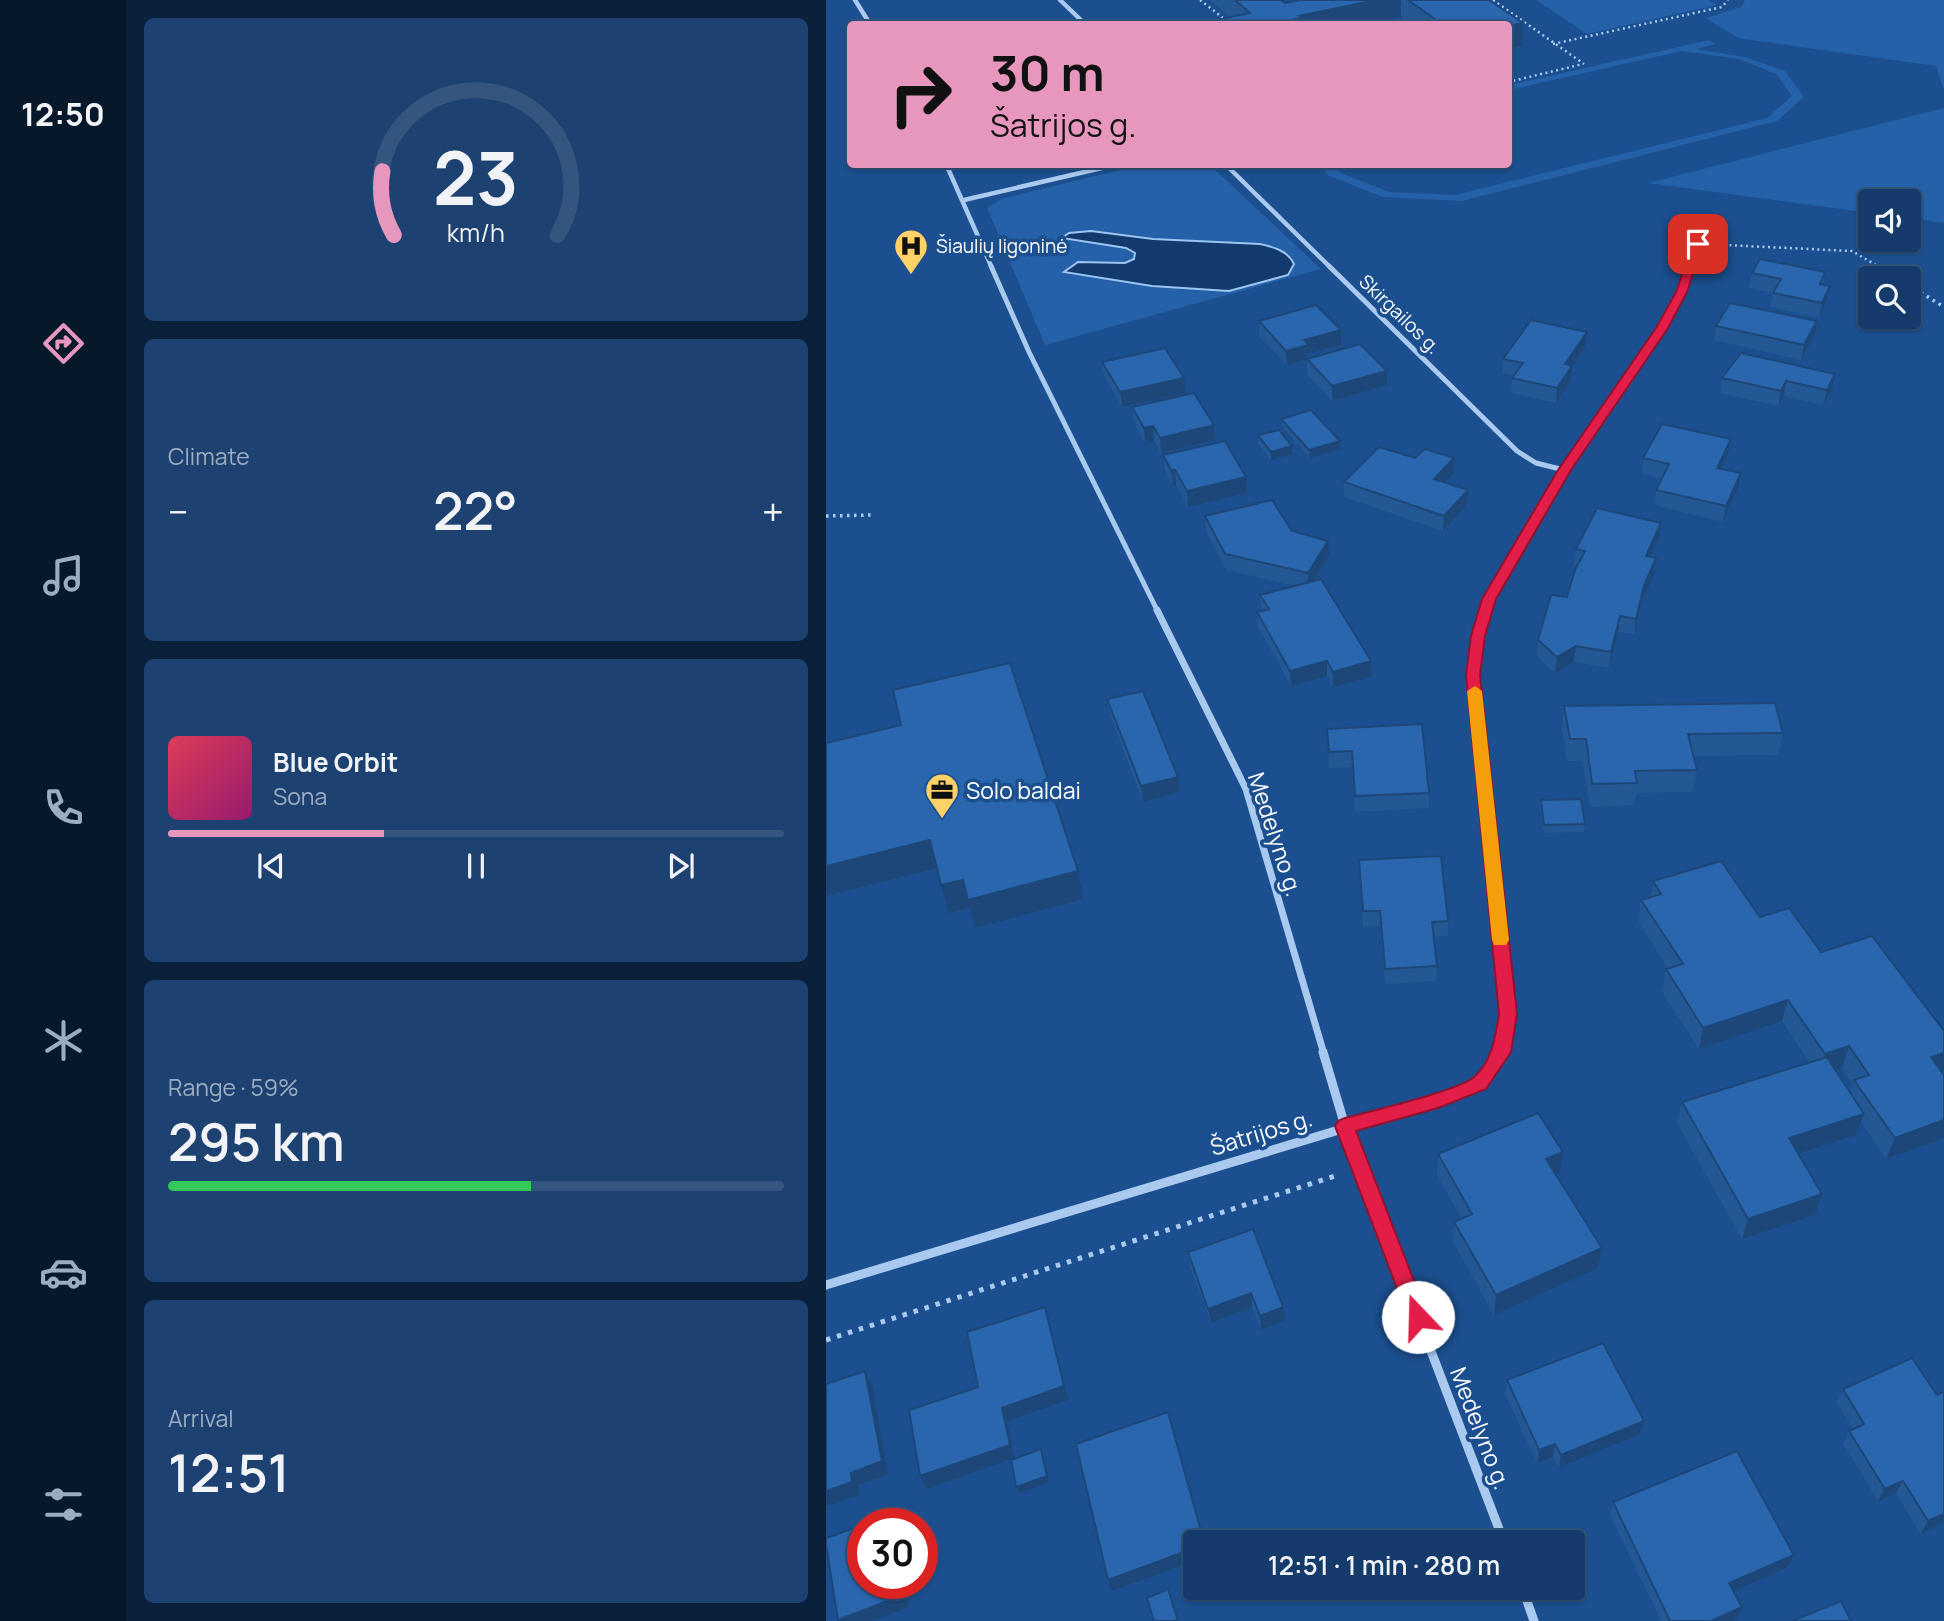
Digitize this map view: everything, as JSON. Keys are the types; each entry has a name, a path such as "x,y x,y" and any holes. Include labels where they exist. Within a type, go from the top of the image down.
{"street":[{"path":"855,0 868,21"},
{"path":"1060,0 1082,21"},
{"name":"Medelyno g.","path":"948,168 1029,352 1245,789 1345,1126 1499,1530"},
{"path":"964,200 1102,168"},
{"name":"Skirgailos g.","path":"1229,168 1517,451 1536,463 1564,470"},
{"name":"Šatrijos g.","path":"826,1285 1438,1100 1479,1084 1502,1052 1508,1014 1473,675 1478,636 1489,599 1564,470 1662,328 1681,292 1698,244"},
{"path":"1526,1600 1534,1621"}],"path":[{"path":"1200,0 1223,17 1222,21"},
{"path":"1493,0 1584,64 1512,81"},
{"path":"1553,44 1722,7 1728,0"},
{"path":"1698,244 1852,251 1878,266"},
{"path":"1921,292 1944,306"},
{"path":"826,516 873,515"},
{"path":"826,1339 1360,1167"}],"shaded area":[{"path":"1536,0 1708,0 1717,5 1587,34"},
{"path":"1745,0 1944,0 1944,90 1936,66 1738,38 1706,18 1741,7"},
{"path":"1709,40 1716,44 1696,49 1745,57 1785,71 1804,97 1777,121 1462,201 1383,197 1327,175 1325,168 1338,168 1340,173 1389,192 1455,195 1767,118 1792,96 1776,74 1739,59 1682,51 1512,89 1512,84"},
{"path":"1944,108 1944,223 1921,220 1921,189 1858,189 1858,211 1648,183"},
{"path":"1129,168 1213,168 1321,269 1045,345 987,208 1001,199","holes":["1091,231 1153,239 1260,244 1229,291 1152,286 1065,272 1082,264 1116,263 1134,259 1135,253 1126,248 1090,243"]},
{"path":"1091,231 1153,239 1260,244 1284,253 1294,264 1288,275 1229,291 1152,286 1064,272 1078,262 1125,263 1134,259 1135,253 1126,248 1062,238 1069,233"}],"building":[{"path":"1235,0 1281,0 1285,3 1300,0 1376,0 1286,21 1216,20 1250,13"},
{"path":"1408,0 1489,0 1523,23 1512,25 1512,21 1438,21"},
{"path":"1760,259 1825,272 1820,284 1830,286 1822,303 1773,293 1781,279 1752,273"},
{"path":"1730,303 1817,321 1804,345 1716,326"},
{"path":"1316,305 1341,330 1304,340 1308,345 1286,351 1259,321"},
{"path":"1531,320 1587,332 1565,364 1572,366 1557,388 1512,378 1523,363 1503,359"},
{"path":"1360,344 1387,371 1332,386 1307,359"},
{"path":"1165,348 1184,378 1120,392 1102,362"},
{"path":"1741,353 1835,374 1827,390 1786,381 1781,391 1722,378"},
{"path":"1194,393 1214,425 1160,438 1153,426 1144,428 1132,407"},
{"path":"1311,410 1340,441 1309,450 1281,419"},
{"path":"1662,424 1731,439 1717,468 1741,473 1726,506 1656,490 1669,464 1643,458"},
{"path":"1279,430 1292,446 1271,452 1258,435"},
{"path":"1225,441 1246,477 1187,491 1163,455"},
{"path":"1379,447 1415,458 1425,449 1454,458 1434,479 1468,490 1444,516 1344,482"},
{"path":"1272,500 1292,531 1328,541 1308,573 1225,554 1205,516"},
{"path":"1597,508 1661,523 1646,556 1656,558 1644,586 1636,619 1620,616 1611,652 1576,646 1557,657 1538,640 1551,595 1567,597 1575,570 1585,551 1576,549"},
{"path":"1321,579 1371,661 1333,672 1327,661 1290,671 1257,612 1269,609 1260,595"},
{"name":"Solo baldai","path":"1010,663 1078,871 968,900 963,880 941,885 930,840 826,866 826,743 901,725 893,690"},
{"path":"1143,691 1178,777 1141,786 1107,699"},
{"path":"1775,703 1783,733 1688,734 1697,770 1635,771 1637,783 1592,784 1586,739 1570,739 1564,706"},
{"path":"1422,724 1429,793 1355,796 1352,751 1329,752 1327,729"},
{"path":"1581,799 1585,824 1544,825 1541,800"},
{"path":"1441,856 1448,921 1432,922 1437,966 1385,969 1380,911 1363,911 1359,860"},
{"path":"1721,861 1760,917 1789,908 1821,952 1872,936 1944,1031 1944,1053 1931,1057 1944,1075 1944,1120 1895,1138 1854,1080 1869,1075 1849,1046 1825,1054 1788,1000 1703,1028 1666,969 1683,964 1641,900 1661,894 1653,881"},
{"path":"1827,1057 1864,1114 1789,1138 1822,1194 1748,1219 1682,1102"},
{"path":"1538,1113 1563,1152 1546,1159 1602,1248 1496,1295 1454,1222 1472,1214 1438,1154"},
{"path":"1253,1229 1283,1307 1260,1316 1251,1293 1208,1309 1188,1252"},
{"path":"1045,1307 1064,1386 1002,1408 1010,1445 920,1476 909,1410 978,1387 967,1332"},
{"path":"1603,1343 1644,1421 1561,1455 1555,1444 1539,1450 1507,1380"},
{"path":"1912,1358 1937,1395 1944,1392 1944,1514 1928,1521 1903,1481 1885,1489 1849,1431 1864,1424 1843,1389"},
{"path":"865,1371 882,1461 851,1473 852,1482 826,1491 826,1384"},
{"path":"1168,1412 1201,1530 1183,1530 1183,1552 1108,1580 1076,1444"},
{"path":"1041,1449 1047,1476 1016,1487 1011,1460"},
{"path":"1737,1451 1794,1555 1729,1583 1742,1607 1711,1621 1670,1621 1613,1502"},
{"path":"847,1531 847,1599 893,1599 838,1620 826,1538"},
{"path":"1168,1589 1178,1621 1154,1621 1147,1598"},
{"path":"1841,1601 1851,1621 1792,1621"}],"slow traffic":[{"path":"1475,691 1500,940"}],"place":[{"name":"Šiaulių ligoninė","path":"911,276"},
{"name":"Solo baldai","path":"942,820"}],"route":[{"path":"1418,1317 1345,1126 1438,1100 1479,1084 1502,1052 1508,1014 1473,675 1478,636 1489,599 1564,470 1662,328 1681,292 1698,244"}]}
